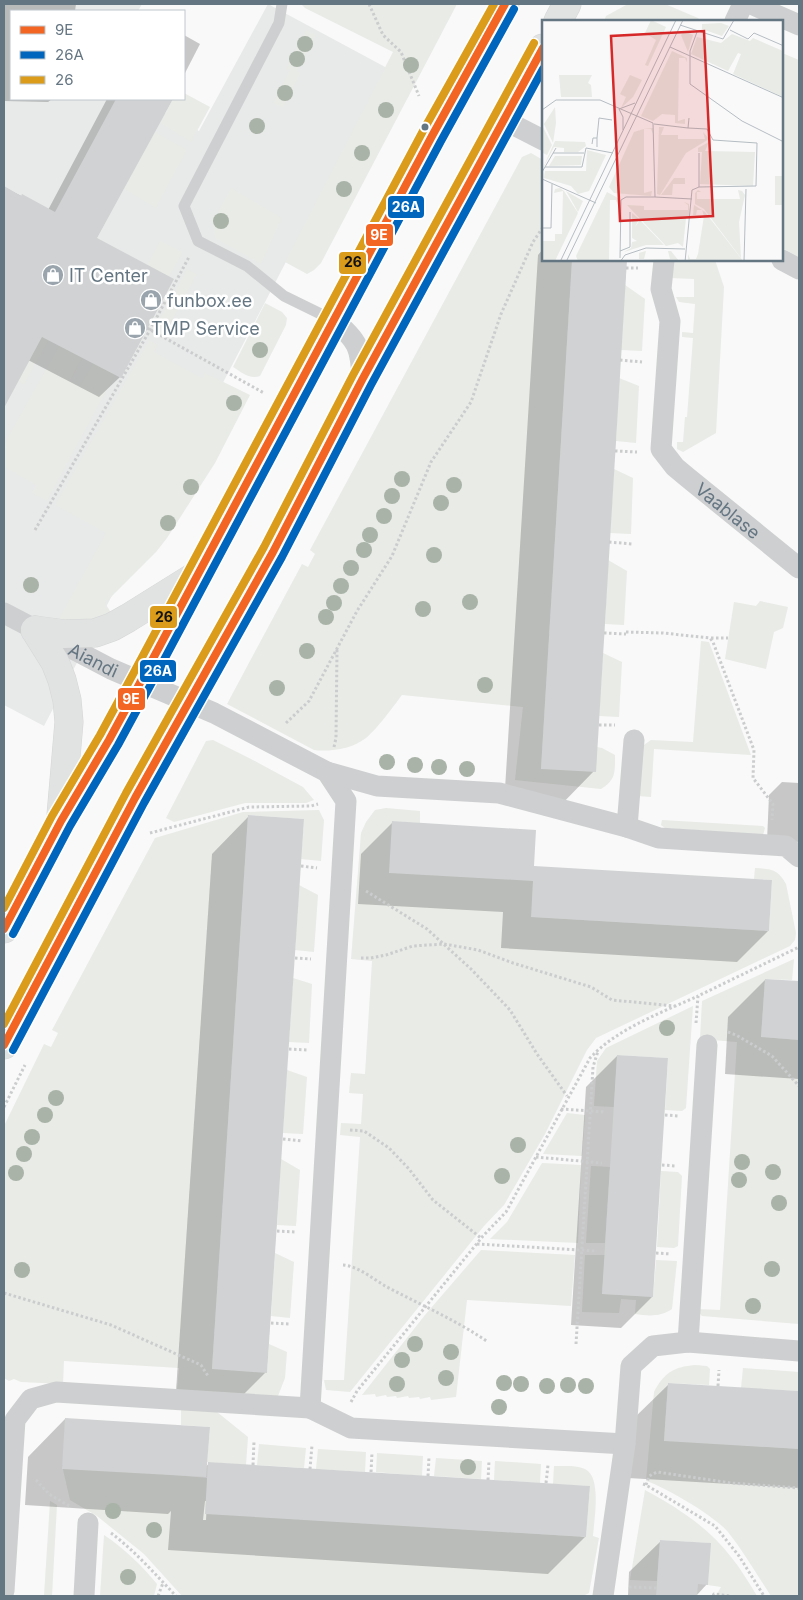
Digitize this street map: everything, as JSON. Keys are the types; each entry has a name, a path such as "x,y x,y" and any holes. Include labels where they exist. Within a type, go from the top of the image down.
{"main road":[{"path":"4,929 61,821 141,681 432,136 505,4"},
{"path":"559,20 567,4"},
{"path":"6,1034 135,798 273,552 362,380 542,50"},
{"path":"35,630 65,634 95,633 112,627 128,618 198,574"},
{"path":"35,630 54,662 68,700 69,722 61,821"}],"street":[{"path":"736,20 754,5 799,25"},
{"path":"504,120 542,139"},
{"name":"Vaablase","path":"664,261 661,289 670,321 661,449 675,467 799,568"},
{"path":"783,261 799,269"},
{"path":"334,320 349,333 359,348 362,363 362,380"},
{"name":"Aiandi","path":"4,613 111,668 214,713 326,772"},
{"path":"627,733 627,827"},
{"path":"326,772 377,786 499,793 627,827 659,838 786,846 799,857"},
{"path":"310,1408 327,1128 327,958 341,882 346,801 326,772"},
{"path":"688,1342 710,1033"},
{"path":"603,1596 625,1444 631,1366 653,1346 688,1342 799,1350"},
{"path":"4,1591 10,1412 31,1399 56,1392 310,1408 351,1428 625,1444"},
{"path":"84,1596 88,1523"}],"lane":[{"path":"282,4 279,23 184,206 198,241 247,266 284,296 334,320"}],"path":[{"path":"369,4 383,35 401,52 419,96"},
{"path":"268,741 309,701 356,611 392,556 431,462 471,402 501,314 534,242 542,230"},
{"path":"35,530 198,241"},
{"path":"149,329 265,393"},
{"path":"620,360 644,362"},
{"path":"615,451 638,452"},
{"path":"610,542 632,544"},
{"path":"604,633 671,634 728,638"},
{"path":"710,638 754,750 753,778 773,804 771,846"},
{"path":"326,772 336,738 337,647"},
{"path":"598,725 627,733"},
{"path":"150,833 249,807 311,806 321,804"},
{"path":"300,866 324,868"},
{"path":"341,882 356,886 406,916 427,929 444,944 510,1010 536,1054 567,1097"},
{"path":"295,958 372,958 413,946 444,944 478,950 513,964 591,987 612,1000 675,1006"},
{"path":"339,1422 356,1391 481,1238 506,1212 567,1097 590,1058 599,1048 620,1033 799,947"},
{"path":"698,996 695,1038 710,1033 736,1035 772,1056 799,1086"},
{"path":"696,1022 710,1033"},
{"path":"576,1344 593,1066 599,1048"},
{"path":"289,1049 312,1050"},
{"path":"561,1108 606,1112"},
{"path":"327,1128 364,1131 379,1140 400,1159 433,1200 481,1238"},
{"path":"283,1139 305,1141"},
{"path":"536,1157 602,1163"},
{"path":"277,1232 299,1233"},
{"path":"476,1244 597,1252"},
{"path":"319,1264 351,1266 387,1287 463,1325 488,1342"},
{"path":"4,1293 111,1325 201,1365 218,1392 222,1403"},
{"path":"271,1323 293,1325"},
{"path":"718,1386 719,1364"},
{"path":"253,1465 254,1441"},
{"path":"310,1468 312,1446"},
{"path":"371,1472 372,1450"},
{"path":"428,1476 430,1454"},
{"path":"488,1480 489,1458"},
{"path":"546,1483 548,1462"},
{"path":"646,1485 649,1476 657,1472 731,1483 799,1488"},
{"path":"620,1481 646,1485 715,1526 739,1556 764,1596"},
{"path":"158,1596 163,1582"},
{"path":"624,1587 657,1588"},
{"path":"714,1596 714,1594 730,1596"}],"shaded area":[{"path":"4,4 142,4 139,10 10,10 10,100 140,100 199,131 268,4 387,68 44,726 4,705"},
{"path":"301,4 457,4 321,263 307,274 285,262 393,52 305,8"},
{"path":"628,4 665,4 700,20 604,20 606,16"},
{"path":"306,30 316,35 297,71 301,73 283,108 273,103 290,70 286,68"},
{"path":"783,53 799,60 799,257 783,249"},
{"path":"185,94 210,107 191,142 160,123 172,100 185,100"},
{"path":"155,132 187,150 156,208 124,189"},
{"path":"531,153 542,159 542,261 572,261 541,768 597,747 602,748 615,755 615,766 612,779 601,789 515,780 523,707 402,695 380,724 366,738 348,747 320,751 314,750 227,704 302,564 308,567 315,554 310,550 522,157"},
{"path":"231,188 282,218 261,264 215,238 214,224"},
{"path":"160,241 183,252 169,277 147,265"},
{"path":"673,261 715,261 724,287 716,433 683,452 677,449 677,442 683,442 685,417 687,417 693,338 682,337 682,332 693,333 695,304 679,302 676,297 694,297 694,279 671,278"},
{"path":"187,269 197,274 167,330 157,324"},
{"path":"625,285 645,299 642,351 621,350"},
{"path":"265,303 282,312 287,318 286,325 260,376 253,377 233,367"},
{"path":"46,330 52,334 24,385 18,381"},
{"path":"149,340 158,345 154,352 202,378 205,373 250,395 215,463 167,538 156,552 105,603 113,616 101,622 57,622 106,533 55,505"},
{"path":"59,346 82,358 70,381 80,386 93,363 115,375 47,501 32,493 36,485 4,467 4,444"},
{"path":"619,378 639,386 636,443 616,441"},
{"path":"614,469 633,478 631,534 610,533"},
{"path":"608,560 627,571 624,625 605,624"},
{"path":"760,601 788,607 783,628 774,632 766,669 725,659 734,602 756,606"},
{"path":"701,641 709,642 751,755 654,749 651,797 638,796 641,747 651,740 693,742"},
{"path":"603,653 622,662 619,717 599,716"},
{"path":"213,740 303,787 314,800 306,803 245,803 174,822 166,818 206,741"},
{"path":"386,808 420,811 420,823 392,821 533,881 532,917 769,931 772,880 754,879 755,868 774,871 783,879 786,884 796,933 795,940 790,946 596,1038 587,1050 545,1134 504,1205 484,1226 350,1392 326,1390 324,1380 344,1380 360,1137 340,1135 341,1123 361,1124 363,1094 349,1093 351,1073 365,1074 372,961 351,959 361,833 375,810"},
{"path":"319,810 324,820 321,861 301,859 304,819 248,815 212,1368 267,1372 269,1344 287,1352 285,1378 278,1396 177,1390 179,1368 64,1361 63,1384 21,1382 14,1379 9,1381 4,1378 4,1126 44,1044 51,1047 58,1033 52,1030 155,838 243,812"},
{"path":"662,820 763,826 765,828 763,835 665,828 661,825"},
{"path":"299,885 318,895 314,952 295,950"},
{"path":"794,959 792,980 765,979 761,1037 799,1040 799,1324 702,1316 696,1309 720,1310 737,1042 700,1039 702,1001"},
{"path":"293,978 312,984 309,1043 289,1042"},
{"path":"693,1006 686,1108 682,1111 665,1110 668,1058 617,1055 614,1107 594,1106 597,1061 606,1048"},
{"path":"287,1070 307,1077 303,1134 283,1133"},
{"path":"567,1113 585,1115 582,1156 543,1154"},
{"path":"281,1159 300,1170 296,1226 277,1225"},
{"path":"542,1163 581,1165 578,1243 490,1239 507,1222"},
{"path":"591,1166 610,1167 605,1243 586,1243"},
{"path":"661,1171 678,1172 682,1176 678,1246 674,1248 657,1247"},
{"path":"481,1250 575,1255 571,1306 467,1300 456,1397 431,1400 430,1397 420,1399 419,1397 409,1398 408,1396 397,1398 396,1396 387,1397 386,1395 376,1397 375,1394 362,1395 425,1315"},
{"path":"275,1253 294,1262 290,1318 271,1316"},
{"path":"585,1255 605,1255 602,1294 653,1297 656,1260 677,1261 672,1309 654,1315 635,1314 636,1300 621,1299 619,1313 582,1312"},
{"path":"707,1366 710,1369 709,1385 668,1383 664,1440 799,1449 799,1596 771,1596 740,1547 722,1526 689,1503 665,1489 646,1481 654,1392 670,1372 681,1367"},
{"path":"743,1368 799,1372 799,1391 741,1388"},
{"path":"181,1407 212,1408 248,1437 246,1465 207,1462 210,1427 181,1425"},
{"path":"259,1444 306,1448 304,1468 257,1465"},
{"path":"318,1449 366,1452 365,1472 316,1469"},
{"path":"377,1453 423,1456 422,1476 376,1472"},
{"path":"436,1458 482,1461 481,1479 434,1476"},
{"path":"495,1461 541,1464 540,1483 494,1480"},
{"path":"62,1465 207,1478 237,1515 586,1537 590,1486 553,1484 554,1466 582,1468 590,1474 594,1481 596,1500 593,1536 599,1538 589,1593 583,1596 182,1596 144,1554 97,1516 70,1500"},
{"path":"645,1490 680,1511 713,1537 735,1562 757,1596 716,1596 721,1587 708,1585 710,1543 660,1540 657,1581 630,1580"},
{"path":"50,1501 57,1505 52,1596 44,1596"},
{"path":"104,1535 145,1570 157,1584 154,1596 100,1596"}],"building":[{"path":"115,100 172,100 97,238 174,279 121,378 42,337 4,408 4,186 55,212"},
{"path":"572,261 627,261 596,772 541,769"},
{"path":"248,815 304,819 267,1373 212,1369"},
{"path":"392,821 536,830 534,866 772,880 769,931 531,917 533,881 389,873"},
{"path":"765,979 799,981 799,1040 761,1037"},
{"path":"617,1055 668,1058 653,1297 602,1294"},
{"path":"668,1383 799,1391 799,1449 664,1441"},
{"path":"65,1418 210,1427 206,1477 62,1469"},
{"path":"208,1462 590,1486 586,1537 205,1514"},
{"path":"660,1540 711,1543 708,1585 698,1584 697,1596 656,1596"}],"transit line":[{"name":"26","path":"4,908 52,816 132,676 423,131 494,4"},
{"name":"9E","path":"4,929 61,821 141,681 432,136 505,4"},
{"name":"26A","path":"13,934 70,826 150,686 441,141 514,9"},
{"name":"26","path":"4,1024 126,793 264,547 353,375 534,43"},
{"name":"9E","path":"4,1045 135,798 273,552 362,380 542,50"},
{"name":"26A","path":"13,1050 144,803 282,557 371,385 542,71"}],"place":[{"name":"IT Center","path":"53,275"},
{"name":"funbox.ee","path":"151,300"},
{"name":"TMP Service","path":"135,328"}]}
